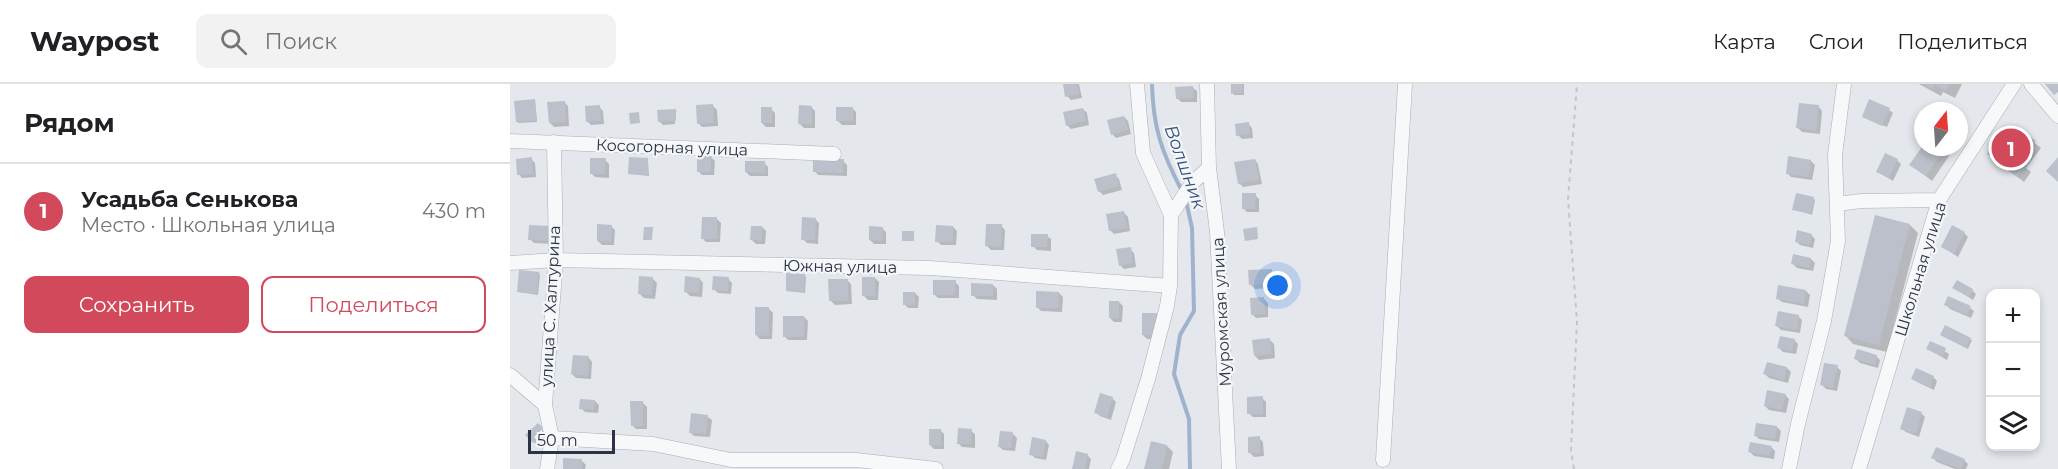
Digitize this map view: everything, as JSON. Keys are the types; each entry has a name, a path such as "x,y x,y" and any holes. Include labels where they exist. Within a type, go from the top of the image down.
{"street":[{"path":"1118,469 1148,378 1170,286 1171,215 1143,153 1137,84"},
{"name":"Муромская улица","path":"1207,84 1209,168 1217,232 1229,469"},
{"path":"1383,460 1405,84"},
{"path":"1789,469 1824,321 1838,241 1835,155 1844,84"},
{"name":"Школьная улица","path":"1859,469 1939,200 2014,84"},
{"path":"2031,84 2058,116"},
{"name":"Косогорная улица","path":"510,141 834,154"},
{"name":"улица С. Халтурина","path":"547,469 552,438 545,405 556,260 554,142"},
{"path":"1171,215 1193,182 1209,168"},
{"path":"1838,204 1861,201 1939,200"},
{"name":"Южная улица","path":"510,263 556,260 930,268 1170,286"},
{"path":"510,375 545,405"},
{"path":"552,438 653,444 731,460 856,460 936,469"}],"path":[{"path":"1574,469 1571,450 1577,322 1568,199 1576,84"}],"building":[{"path":"1063,84 1077,84 1079,94 1065,97"},
{"path":"1231,84 1243,84 1243,93 1231,94"},
{"path":"1922,84 1950,84 1946,91 1935,85 1933,89"},
{"path":"2045,84 2058,84 2058,92 2054,95"},
{"path":"1193,86 1194,98 1176,99 1175,87"},
{"path":"535,99 537,121 516,122 514,101"},
{"path":"1869,99 1890,108 1882,126 1862,117"},
{"path":"565,101 566,122 549,123 547,102"},
{"path":"1799,103 1819,105 1816,131 1796,128"},
{"path":"713,104 714,123 697,124 696,105"},
{"path":"600,105 601,121 586,122 585,106"},
{"path":"799,105 812,106 812,125 798,124"},
{"path":"761,107 772,107 772,123 761,123"},
{"path":"836,107 853,107 853,121 836,121"},
{"path":"1083,108 1086,121 1066,126 1063,112"},
{"path":"676,109 676,121 658,122 657,110"},
{"path":"639,112 640,123 630,124 629,113"},
{"path":"1124,116 1128,130 1111,135 1107,120"},
{"path":"1249,122 1250,134 1236,136 1235,124"},
{"path":"2019,128 2036,141 2021,161 2026,165 2017,177 1987,154 1997,141 2000,143 2008,133 2013,137"},
{"path":"1885,153 1898,159 1889,178 1876,172"},
{"path":"697,155 711,155 711,172 697,172"},
{"path":"1788,156 1811,160 1809,177 1786,174"},
{"path":"1916,156 1939,156 1926,176 1909,165"},
{"path":"532,157 533,174 517,175 516,159"},
{"path":"629,157 648,158 648,175 628,174"},
{"path":"2058,157 2058,182 2046,171"},
{"path":"590,158 606,158 605,174 590,174"},
{"path":"813,158 844,159 843,173 813,172"},
{"path":"1255,159 1259,180 1238,184 1234,162"},
{"path":"745,161 765,161 765,173 745,172"},
{"path":"1116,173 1119,186 1098,192 1094,179"},
{"path":"1242,193 1256,193 1255,209 1242,209"},
{"path":"1796,193 1814,197 1811,214 1792,210"},
{"path":"1124,211 1127,228 1109,231 1106,214"},
{"path":"1875,215 1910,224 1879,345 1844,336"},
{"path":"702,217 717,217 717,239 701,239"},
{"path":"802,217 816,218 815,240 801,240"},
{"path":"597,224 612,225 611,242 597,241"},
{"path":"986,224 1002,224 1001,247 985,246"},
{"path":"529,225 550,226 550,241 528,240"},
{"path":"936,225 953,226 953,242 935,242"},
{"path":"1952,225 1965,232 1954,254 1941,247"},
{"path":"751,226 762,226 762,241 750,240"},
{"path":"869,226 883,227 882,241 869,240"},
{"path":"644,227 653,227 652,240 643,240"},
{"path":"1257,227 1258,239 1245,241 1243,229"},
{"path":"1797,230 1812,234 1809,245 1795,242"},
{"path":"902,231 914,231 914,241 902,241"},
{"path":"1031,234 1048,234 1047,247 1031,247"},
{"path":"1131,247 1133,263 1119,266 1116,249"},
{"path":"1793,254 1811,258 1809,268 1791,264"},
{"path":"1272,269 1273,284 1249,285 1248,270"},
{"path":"519,270 539,272 537,294 517,292"},
{"path":"786,273 805,274 804,292 786,291"},
{"path":"639,276 653,277 652,295 638,294"},
{"path":"685,276 700,278 699,293 684,292"},
{"path":"713,276 729,277 728,291 712,290"},
{"path":"862,277 875,277 875,296 862,296"},
{"path":"828,279 848,279 848,301 829,301"},
{"path":"933,280 956,280 955,295 933,295"},
{"path":"1957,280 1973,289 1969,297 1952,288"},
{"path":"971,283 993,284 993,296 971,296"},
{"path":"1778,285 1806,290 1804,304 1776,299"},
{"path":"1036,291 1059,292 1059,308 1036,308"},
{"path":"903,292 915,292 915,305 903,305"},
{"path":"1948,296 1971,306 1967,315 1944,305"},
{"path":"1264,297 1265,314 1251,315 1250,298"},
{"path":"1109,301 1119,301 1119,318 1109,318"},
{"path":"755,307 769,307 769,336 755,335"},
{"path":"1778,311 1799,315 1797,330 1775,326"},
{"path":"1142,313 1157,313 1156,336 1142,335"},
{"path":"783,316 804,316 804,337 783,337"},
{"path":"1945,325 1971,338 1966,348 1940,335"},
{"path":"1780,336 1795,339 1792,351 1777,348"},
{"path":"1270,338 1272,354 1254,356 1252,340"},
{"path":"1930,341 1946,348 1943,357 1926,349"},
{"path":"1857,349 1877,355 1875,365 1854,359"},
{"path":"573,355 589,356 588,376 571,374"},
{"path":"1767,362 1787,367 1784,380 1763,374"},
{"path":"1824,363 1838,365 1833,388 1820,385"},
{"path":"1916,368 1934,376 1930,387 1911,379"},
{"path":"1767,390 1786,394 1782,410 1764,406"},
{"path":"1100,393 1113,397 1107,417 1094,413"},
{"path":"1263,396 1263,414 1247,414 1247,397"},
{"path":"580,399 595,400 594,410 579,409"},
{"path":"630,401 643,401 643,426 631,426"},
{"path":"1907,407 1922,412 1916,434 1900,429"},
{"path":"691,413 708,415 706,434 689,433"},
{"path":"538,423 546,431 533,443 525,435"},
{"path":"1756,423 1777,426 1775,439 1754,436"},
{"path":"958,428 972,429 971,444 957,444"},
{"path":"929,429 941,429 941,445 929,445"},
{"path":"1000,431 1013,432 1011,448 998,447"},
{"path":"1260,436 1260,453 1248,453 1248,437"},
{"path":"1032,437 1046,440 1043,457 1029,455"},
{"path":"1151,441 1167,445 1162,469 1144,469"},
{"path":"1750,442 1772,446 1770,456 1748,452"},
{"path":"1936,447 1965,459 1961,469 1931,458"},
{"path":"1076,451 1088,454 1085,469 1072,469"},
{"path":"563,458 582,459 582,469 563,469"}],"waterway":[{"name":"Волшник","path":"1152,84 1154,114 1160,140 1182,191"},
{"name":"Волшник","path":"1186,201 1192,228 1194,311 1180,335 1174,374 1189,419 1190,469"}],"place":[{"name":"Усадьба Сенькова","path":"2011,148"}]}
